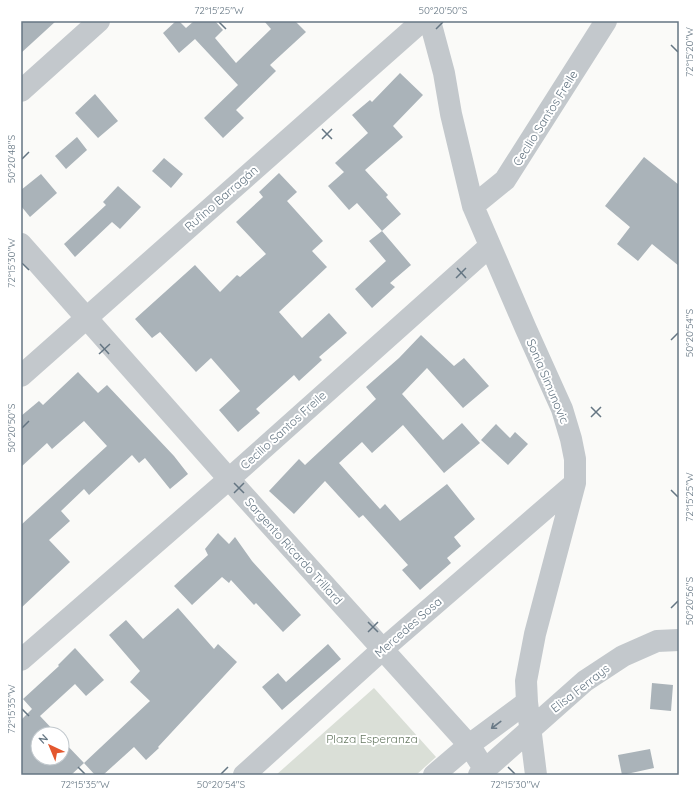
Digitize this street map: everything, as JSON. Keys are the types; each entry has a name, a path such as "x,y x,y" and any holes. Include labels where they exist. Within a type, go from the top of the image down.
{"street":[{"path":"21,91 99,21"},
{"name":"Rufino Barragán","path":"21,376 422,21"},
{"name":"Sonia Simunovic","path":"430,21 444,73 451,114 473,206 562,409 575,459 575,483 535,634 526,681 527,702 536,775"},
{"name":"Cecilio Santos Freile","path":"473,206 506,180 606,21"},
{"name":"Sargento Ricardo Trillard","path":"21,244 229,479 469,745 482,772"},
{"name":"Cecilio Santos Freile","path":"21,660 229,479 490,246"},
{"name":"Mercedes Sosa","path":"244,775 383,649 575,483"},
{"name":"Elisa Ferrays","path":"482,772 585,681 623,656 658,641 679,640"},
{"path":"434,775 469,745 527,702"}],"green space":[{"name":"Plaza Esperanza","path":"374,688 436,757 416,775 276,775"}],"building":[{"path":"21,21 56,21 21,53"},
{"path":"176,21 179,21 186,28 194,21 215,21 223,30 215,38 236,63 271,29 264,21 295,21 306,32 270,65 276,71 236,110 244,118 223,138 204,118 238,85 195,39 179,53 163,33"},
{"path":"400,73 423,95 393,126 403,137 365,170 388,195 386,197 401,214 382,231 357,203 349,210 328,186 344,172 335,163 368,133 352,115 370,100 372,102"},
{"path":"95,94 118,121 98,138 75,113"},
{"path":"77,137 87,150 66,169 55,156"},
{"path":"644,157 679,185 679,266 652,244 638,261 617,244 630,227 605,206"},
{"path":"164,158 183,174 171,188 152,171"},
{"path":"279,173 297,192 287,201 323,241 312,251 327,267 279,312 302,338 329,313 347,333 319,357 322,360 299,381 294,375 256,409 260,413 238,432 219,410 240,391 211,358 196,372 160,332 152,338 135,319 195,265 220,292 237,275 240,277 266,254 236,222 263,197 259,192"},
{"path":"41,174 57,193 30,217 21,206 21,190"},
{"path":"118,186 141,207 120,229 112,222 75,257 64,244 106,205 103,202"},
{"path":"382,231 411,265 390,283 395,287 372,308 355,289 386,261 369,241"},
{"path":"421,335 454,366 464,358 489,386 463,408 427,368 402,394 443,440 462,423 480,443 444,473 403,425 372,453 362,442 339,463 380,509 385,504 400,521 447,484 475,519 454,537 461,546 447,558 451,563 420,590 402,570 408,565 363,515 359,518 325,481 294,514 269,491 299,459 305,465 376,399 366,387 399,358"},
{"path":"78,372 98,393 107,385 174,456 188,474 170,489 145,458 139,463 132,455 89,495 84,489 61,511 70,521 49,540 70,562 21,608 21,525 107,446 84,421 52,449 47,443 21,467 21,416 39,401 43,405"},
{"path":"496,424 510,438 515,432 528,444 508,465 481,440"},
{"path":"218,533 229,544 235,537 252,561 301,615 283,632 256,603 254,605 231,580 229,583 222,577 192,605 174,586 208,555 205,549"},
{"path":"178,608 214,649 218,644 237,662 158,747 159,748 146,760 134,747 103,775 95,775 84,763 150,701 130,682 140,671 109,635 126,620 143,639"},
{"path":"328,644 341,659 282,710 262,687 278,673 286,682"},
{"path":"75,648 104,680 86,696 75,684 40,716 49,726 30,726 30,766 70,766 70,748 84,763 71,775 21,775 21,720 32,709 23,699 59,666 58,665"},
{"path":"652,683 673,685 671,711 650,709"},
{"path":"650,749 654,768 622,775 618,755"}]}
